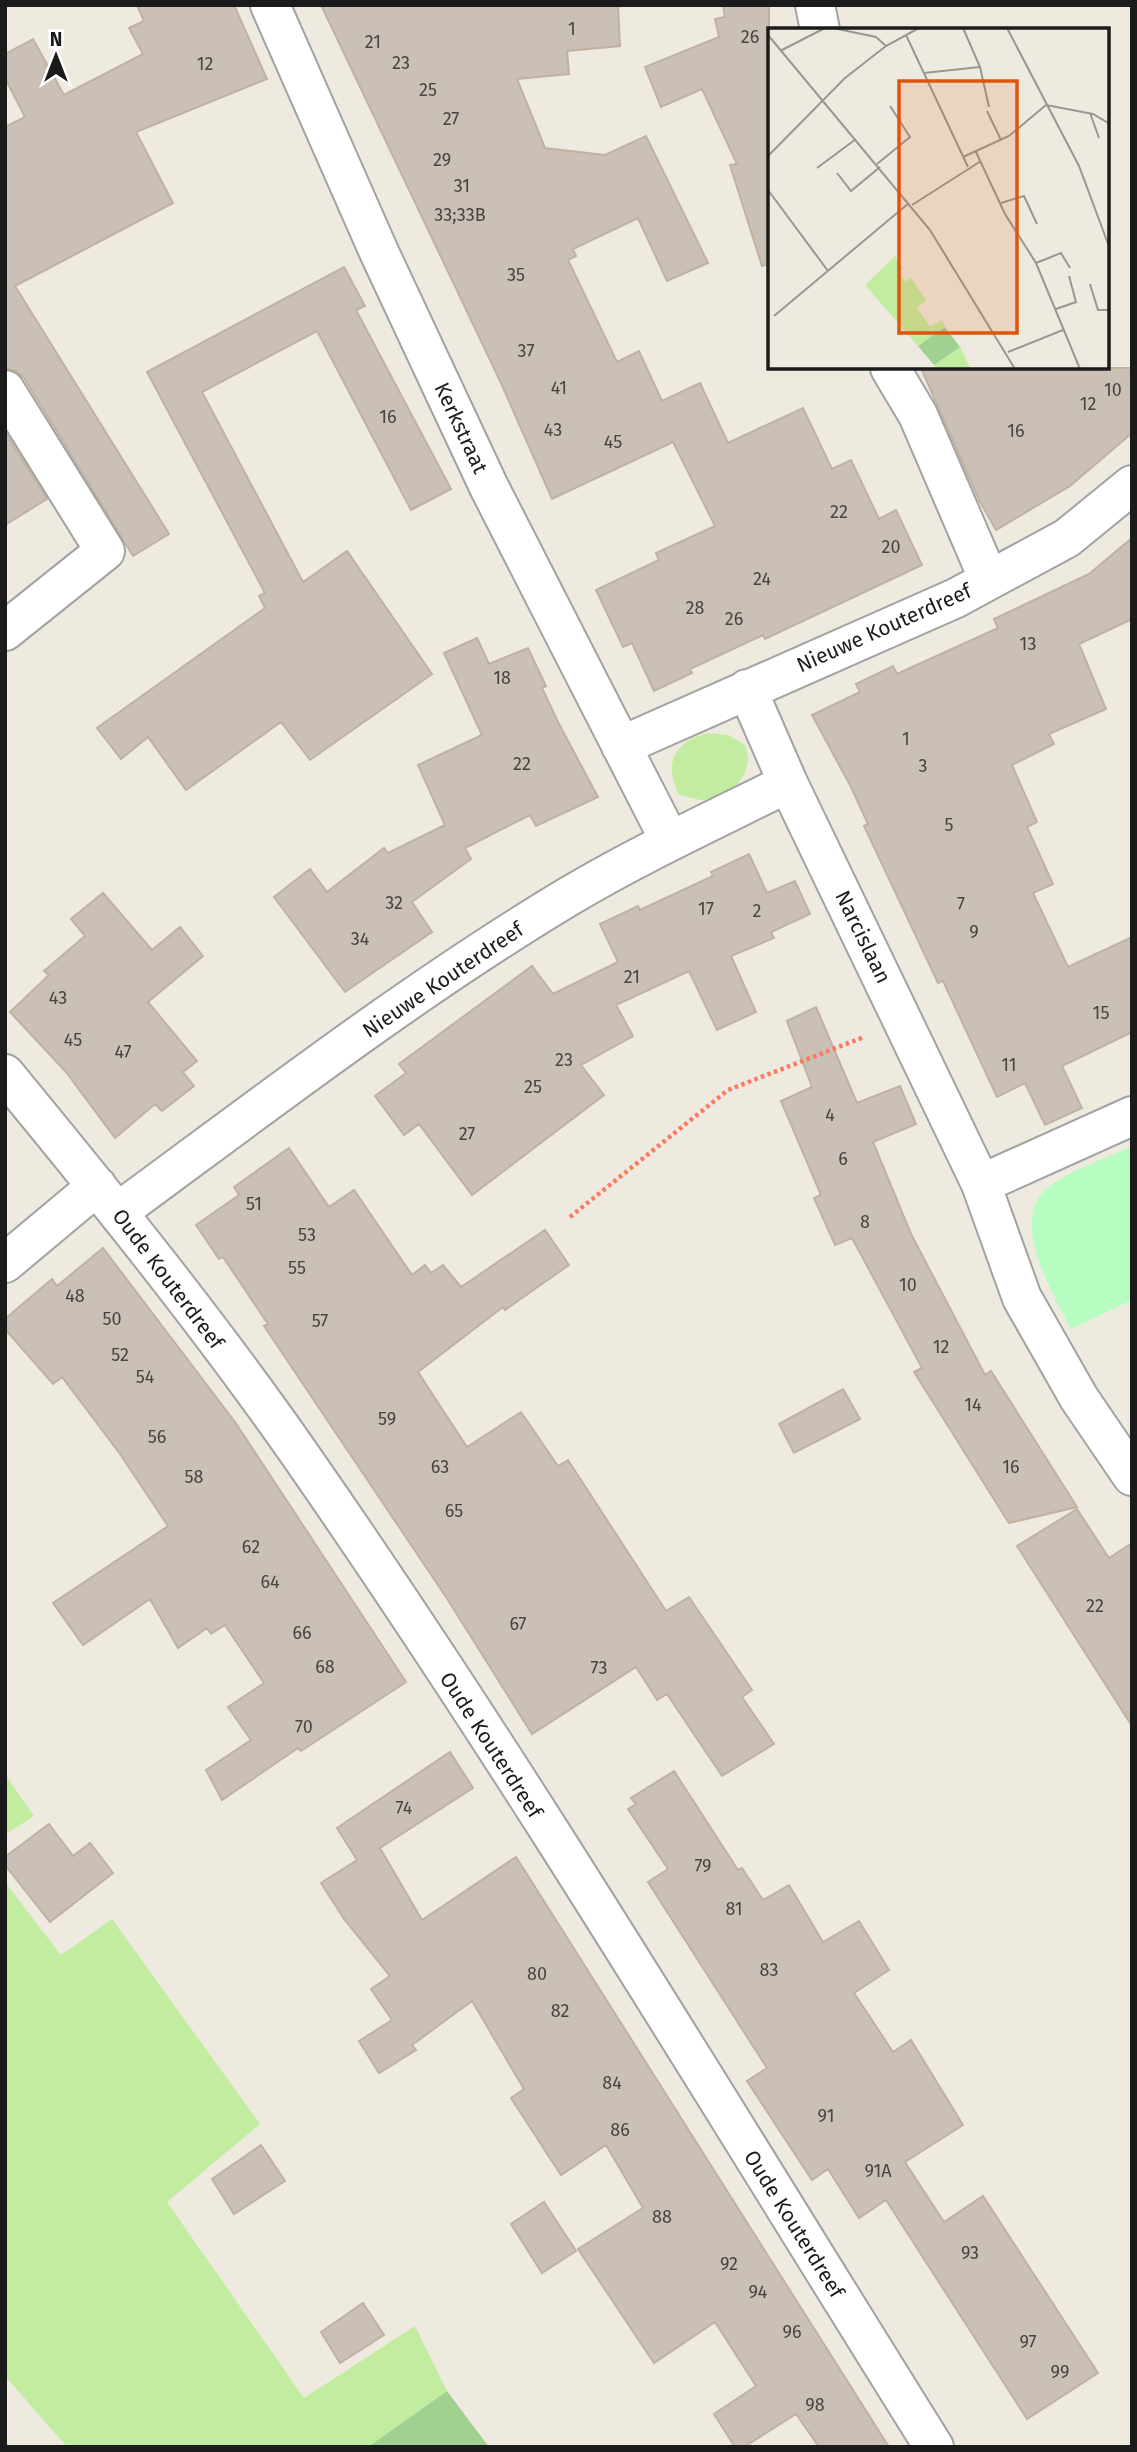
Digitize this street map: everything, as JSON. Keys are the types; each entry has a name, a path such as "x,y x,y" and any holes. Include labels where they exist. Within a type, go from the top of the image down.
{"street":[{"name":"Kerkstraat","path":"270,5 379,252 477,462 670,841"},
{"path":"815,5 820,28"},
{"path":"891,369 918,415 989,580"},
{"path":"5,390 105,551 5,631"},
{"name":"Nieuwe Kouterdreef","path":"621,746 956,598 1067,538 1132,485"},
{"name":"Narcislaan","path":"747,689 788,783 981,1184 1022,1298 1079,1398 1132,1476"},
{"name":"Nieuwe Kouterdreef","path":"5,1263 108,1199 566,898 670,841 788,783"},
{"name":"Oude Kouterdreef","path":"5,1074 108,1199 299,1454 418,1631 934,2447"},
{"path":"981,1184 1132,1115"}],"path":[{"path":"570,1217 727,1090 904,1021"}],"green space":[{"path":"709,733 728,735 745,745 748,755 744,775 721,796 701,800 679,795 672,773 675,755 687,742"},
{"path":"1132,1146 1132,1300 1071,1329 1038,1259 1032,1221 1035,1204 1045,1190 1063,1177"},
{"path":"5,1774 34,1816 5,1835"},
{"path":"5,1882 61,1955 112,1919 260,2124 167,2202 304,2398 415,2326 447,2391 368,2447 67,2447 5,2376"},
{"path":"447,2391 489,2447 368,2447"}],"building":[{"path":"137,5 234,5 267,79 136,132 173,203 15,286 169,534 133,556 24,378 16,371 5,368 5,127 25,117 5,78 5,54 33,39 64,95 143,54 129,28 144,21"},
{"path":"321,5 618,5 620,46 567,51 569,74 517,79 545,148 605,155 646,136 708,263 667,281 638,218 573,249 576,256 568,260 617,362 639,351 662,401 700,383 728,443 803,408 832,469 851,460 879,519 896,510 922,565 765,639 763,635 690,669 692,673 654,691 632,643 623,647 596,590 659,560 656,553 715,526 673,442 552,499 501,383"},
{"path":"723,5 769,5 768,264 762,266 730,165 737,164 702,89 661,107 645,67 719,37 715,19 725,17"},
{"path":"344,267 365,306 356,310 451,489 411,510 317,331 202,392 303,582 347,551 432,674 310,760 281,722 186,790 148,737 121,759 97,728 265,608 259,596 265,593 147,372"},
{"path":"1132,368 1132,433 1070,486 996,530 979,500 921,369"},
{"path":"5,432 47,499 5,525"},
{"path":"1132,538 1132,619 1079,644 1106,709 1049,734 1054,744 1012,765 1037,822 1027,827 1053,884 1033,893 1068,967 1132,937 1132,1032 1062,1066 1082,1108 1045,1125 1025,1083 997,1097 943,981 938,983 864,826 868,824 851,787 812,715 860,692 856,684 893,666 897,674 998,628 994,619 1089,574"},
{"path":"477,638 489,664 528,648 546,686 542,688 598,797 536,826 530,815 465,848 471,859 412,902 432,932 345,992 274,897 310,869 327,892 384,848 388,853 445,825 418,765 482,735 444,653"},
{"path":"749,854 767,893 795,881 810,914 771,932 774,938 731,956 756,1012 717,1030 689,971 616,1005 633,1036 581,1065 604,1095 472,1195 419,1124 404,1135 375,1096 406,1073 399,1064 532,966 553,994 618,962 600,924 638,906 640,910 713,876 711,872"},
{"path":"103,893 152,950 180,927 203,956 148,1002 197,1061 183,1072 194,1086 162,1111 155,1104 115,1138 66,1072 10,1012 49,975 44,971 85,936 71,919"},
{"path":"816,1007 857,1103 900,1086 916,1124 873,1142 911,1234 985,1375 991,1371 1077,1507 1009,1523 914,1372 922,1368 852,1238 835,1245 814,1198 821,1195 781,1101 812,1087 787,1021"},
{"path":"289,1148 329,1207 354,1190 412,1275 425,1265 431,1273 443,1265 461,1287 545,1230 569,1265 505,1310 503,1307 418,1372 467,1447 521,1412 558,1466 568,1460 666,1611 689,1597 752,1690 742,1697 774,1744 722,1776 667,1694 657,1700 636,1667 532,1734 446,1597 264,1326 268,1324 223,1257 219,1259 196,1225 239,1195 234,1187"},
{"path":"103,1248 235,1422 406,1682 301,1751 298,1748 222,1800 206,1770 251,1740 228,1707 264,1683 225,1625 211,1634 207,1628 178,1648 150,1599 83,1645 53,1603 168,1526 120,1454 62,1377 53,1384 5,1329 5,1319 52,1279 57,1286"},
{"path":"843,1389 860,1419 794,1453 779,1424"},
{"path":"1077,1509 1109,1558 1132,1543 1132,1726 1017,1546"},
{"path":"450,1752 473,1788 380,1848 422,1920 516,1857 889,2447 819,2447 796,2414 744,2447 735,2447 714,2414 756,2386 715,2322 654,2363 578,2249 643,2208 606,2145 561,2175 511,2098 524,2089 472,2001 412,2045 416,2050 379,2073 359,2041 392,2020 371,1989 390,1976 344,1919 321,1883 357,1860 337,1828"},
{"path":"674,1771 738,1870 742,1868 763,1900 789,1885 823,1942 859,1921 889,1970 854,1993 893,2052 911,2040 963,2125 905,2162 944,2222 983,2196 1098,2373 1027,2419 886,2200 859,2218 828,2169 812,2180 747,2081 767,2068 648,1882 668,1869 628,1809 636,1804 631,1798"},
{"path":"49,1824 73,1856 90,1843 113,1873 50,1922 5,1865 5,1857"},
{"path":"261,2145 285,2181 234,2214 212,2179"},
{"path":"544,2202 576,2251 542,2273 511,2224"},
{"path":"363,2303 384,2335 340,2363 321,2332"}]}
